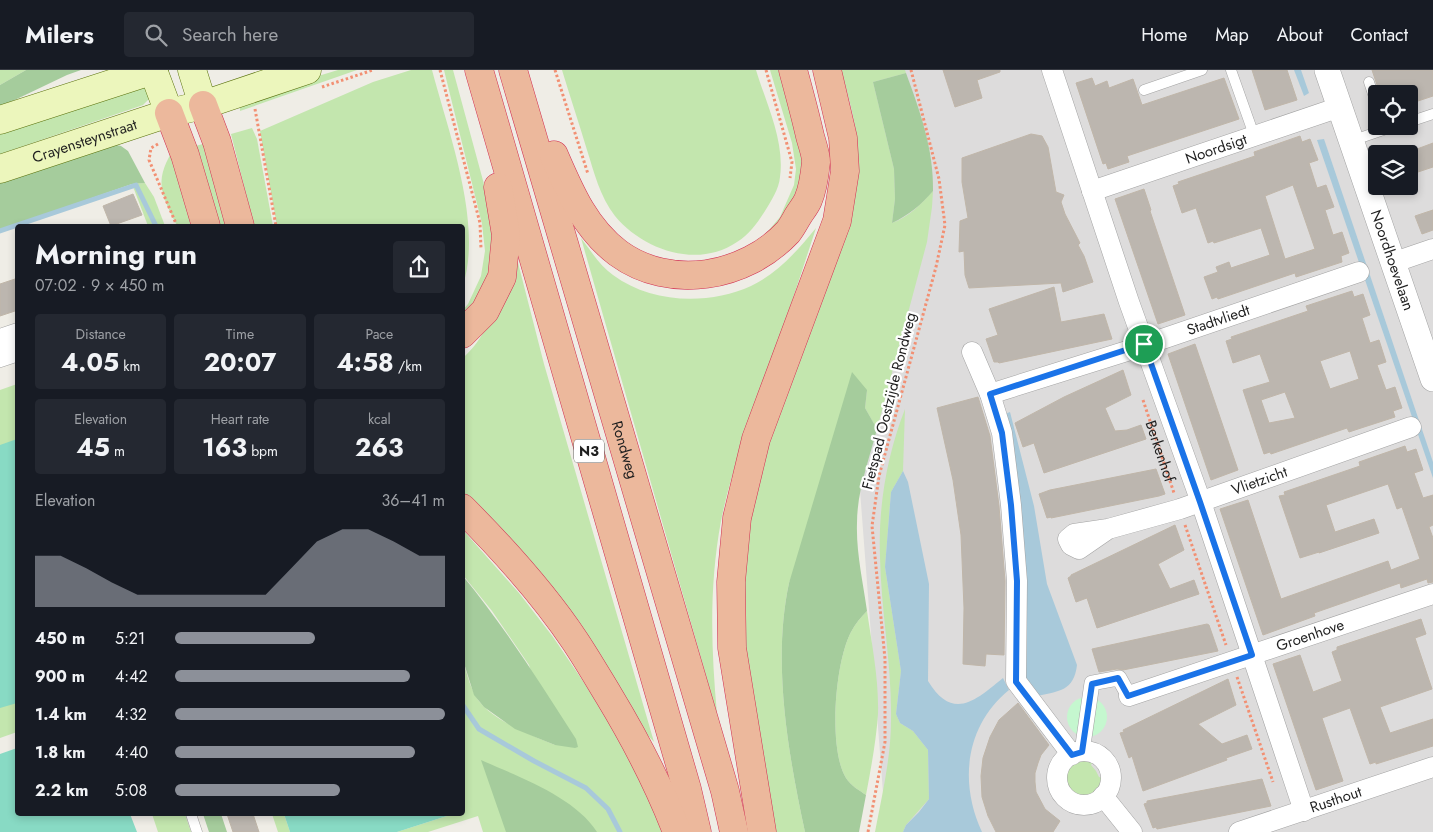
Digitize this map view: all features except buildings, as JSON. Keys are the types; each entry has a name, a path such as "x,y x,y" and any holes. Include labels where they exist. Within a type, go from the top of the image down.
{"highway":[{"name":"N3","path":"465,331 485,311 502,277 506,251 506,235 479,70"},
{"name":"N3","path":"479,70 684,779 697,832"},
{"name":"N3","path":"515,70 572,195 590,225 605,242 633,262 652,270 670,274 701,276 734,268 763,252 788,231 809,199 816,160 793,70"},
{"name":"Rondweg","path":"515,70 719,772 734,832"},
{"path":"762,832 732,648 731,582 737,518 756,439 837,221 845,171 844,138 827,70"},
{"path":"203,105 217,142 239,224"},
{"path":"169,113 185,155 205,224"},
{"path":"465,511 495,541 534,587 575,641 633,736 677,832"}],"main road":[{"path":"0,120 154,70 169,113"},
{"path":"192,70 203,105"},
{"name":"Crayensteynstraat","path":"0,169 307,70"}],"street":[{"name":"Berkenhof","path":"1052,70 1144,344 1252,655 1294,814"},
{"name":"Noordhoevelaan","path":"1327,70 1433,379"},
{"name":"Noordsigt","path":"1092,190 1340,107"},
{"path":"1392,263 1433,249"},
{"name":"Stadtvliedt","path":"990,394 1359,272"},
{"path":"0,339 15,334"},
{"path":"0,357 15,352"},
{"path":"972,352 990,394 1002,433 1011,505 1017,581 1016,682 1038,710 1077,753"},
{"name":"Vlietzicht","path":"1108,529 1180,510 1412,427"},
{"name":"Groenhove","path":"1077,753 1092,684 1118,678 1128,696 1232,663 1433,594"},
{"path":"1077,753 1095,754 1102,759 1110,773 1108,789 1103,796 1098,801 1084,805 1070,801 1058,785 1058,770 1066,759 1077,753"},
{"name":"Rusthout","path":"1239,832 1433,767"},
{"path":"1103,796 1132,832"}],"lane":[{"path":"1144,90 1202,70"},
{"path":"1231,70 1254,135"},
{"path":"1418,119 1433,114"},
{"path":"1351,140 1368,134"},
{"path":"192,816 197,832"}],"path":[{"path":"554,70 589,176"},
{"path":"766,70 792,162 789,182"},
{"name":"Fietspad Oostzijde Rondweg","path":"868,832 885,742 885,659 872,526 879,476 936,267 945,226 939,179 911,70"},
{"path":"441,72 480,223 481,255"},
{"path":"254,109 276,224"},
{"name":"Berkenhof","path":"1142,397 1232,663 1294,814"}],"shaded area":[{"path":"828,70 1433,70 1433,832 886,832"}],"green space":[{"path":"0,70 26,70 0,85"},
{"path":"26,70 81,70 0,107 0,85"},
{"path":"338,70 357,70 240,111 239,100"},
{"path":"411,70 432,70 454,148 466,206 469,234 468,260 465,275 465,224 277,224 260,131 373,82"},
{"path":"444,70 453,70 488,199 494,240 493,268 465,321 465,308 481,276 485,251 482,224"},
{"path":"562,70 756,70 774,122 781,163 776,190 753,228 737,242 722,250 689,255 672,252 656,246 640,238 627,228 615,216 601,193"},
{"path":"770,70 782,70 806,153 796,209 753,249 780,217 794,185 796,169 792,143"},
{"path":"841,70 905,70 906,73 873,82 894,169 895,199 892,223 909,214 933,191 932,207 927,242 877,429 865,408 867,390 789,583 784,613 782,645 784,708 793,771 805,832 770,832 739,658 746,501 858,164 851,105"},
{"path":"906,73 929,146 933,191 904,217 892,223 895,199 894,169 873,82"},
{"path":"141,83 152,96 143,105 0,154 0,131"},
{"path":"252,128 257,139 273,224 254,224 231,134"},
{"path":"112,144 121,146 128,151 145,183 132,184 0,230 0,181"},
{"path":"203,144 226,224 217,224 195,146"},
{"path":"172,152 195,224 176,224 164,198 162,189 163,172"},
{"path":"145,183 154,197 164,224 147,224 132,184"},
{"path":"816,228 786,321 741,448 721,521 714,569 712,617 717,714 581,238 604,267 628,285 645,292 663,296 699,299 735,292 761,281 787,260"},
{"path":"514,247 544,364 654,742 630,716 590,647 579,621 523,552 465,494 465,356 482,335 501,292"},
{"path":"852,372 867,390 865,408 877,429 864,476 858,511 857,534 867,611 854,626 845,646 838,684 835,727 840,765 846,778 853,786 866,795 859,832 805,832 793,771 784,708 782,645 784,613 789,583"},
{"path":"15,385 15,733 0,738 0,390"},
{"path":"905,409 903,471 891,492 885,567 901,671 896,714 900,723 913,731 928,750 929,799 906,825 903,832 875,832 888,762 891,734 890,679 881,577 880,538 882,500 893,444"},
{"path":"15,440 15,704 0,708 0,445"},
{"path":"465,532 519,593 553,637 587,687 622,744 666,832 483,832 478,816 428,832 397,832 447,816 465,816 465,667 474,693 488,710 510,725 555,745 529,665 492,611 465,577"},
{"path":"465,579 522,656 576,739 578,747 555,745 515,729 484,707 474,695 465,666"},
{"path":"867,611 876,675 878,714 875,745 866,795 853,786 846,778 840,765 835,727 838,684 845,646 854,626"},
{"path":"1091,697 1098,700 1104,706 1107,717 1106,725 1098,734 1091,737 1083,737 1076,734 1068,725 1067,713 1070,706 1079,698"},
{"path":"15,749 15,816 131,816 137,832 0,832 0,754"},
{"path":"1080,759 1093,761 1091,765 1099,777 1103,778 1100,789 1090,797 1082,798 1074,795 1068,790 1065,783 1065,775 1070,767"},
{"path":"481,760 529,781 561,798 575,808 597,832 506,832"},
{"path":"153,816 186,816 191,832 158,832"},
{"path":"204,816 222,816 227,832 209,832"},
{"path":"273,816 285,816 290,832 278,832"},
{"path":"285,816 447,816 397,832 290,832"}],"water":[{"path":"1294,70 1301,70 1309,93 1304,96"},
{"path":"1324,139 1433,462 1433,478 1317,140"},
{"path":"1010,412 1034,506 1047,584 1077,665 1073,680 1069,685 1059,691 1038,696 1026,682 1005,414"},
{"path":"903,471 908,482 929,584 928,681 937,694 946,701 956,704 974,699 1003,678 1009,690 994,704 983,720 970,756 970,794 982,832 903,832 906,825 929,799 928,750 913,731 900,723 896,714 901,671 885,567 891,492"}],"waterway":[{"path":"21,224 136,185 155,224"},
{"path":"0,231 15,226"},
{"path":"465,708 479,729 586,788 608,809 620,832"}],"route":[{"path":"1144,344 1252,655 1128,696 1118,678 1092,684 1082,752 1072,755 1016,682 1017,581 1011,505 1002,433 990,394 1144,344"}]}
